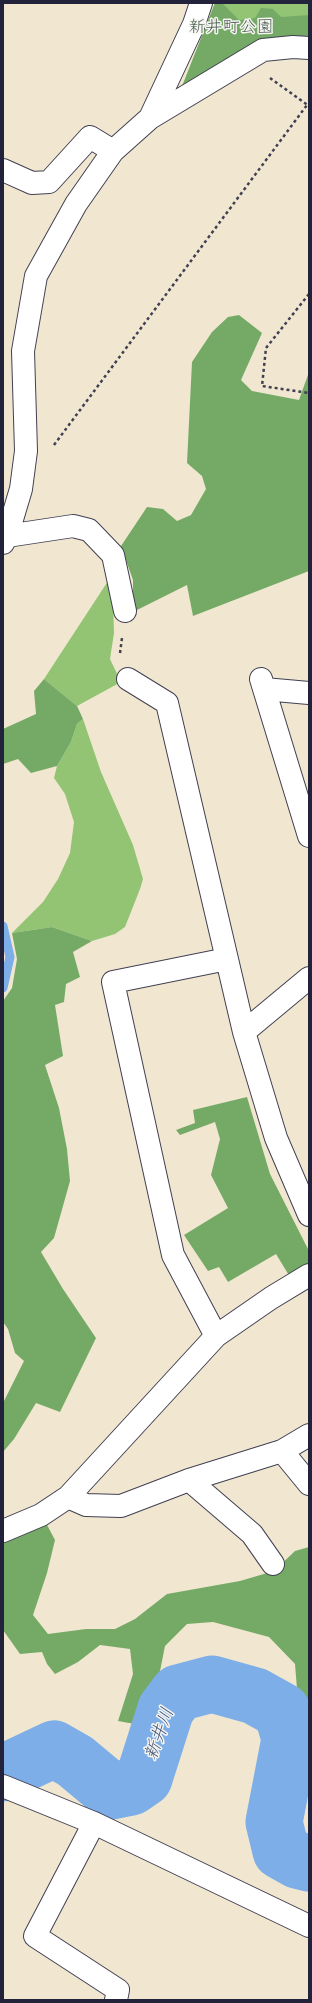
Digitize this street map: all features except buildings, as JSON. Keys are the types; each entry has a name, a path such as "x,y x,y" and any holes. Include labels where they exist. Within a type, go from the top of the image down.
{"street":[{"path":"150,118 194,24 201,3"},
{"path":"125,611 113,555 89,530 73,526 5,539 21,489 26,451 23,352 36,276 76,204 113,151 150,118 263,50 293,47 309,48"},
{"path":"3,170 32,183 50,182 90,137 113,151"},
{"path":"128,679 167,703 244,1032 276,1138 309,1215"},
{"path":"309,693 262,684 309,836"},
{"path":"216,1336 173,1254 113,982 227,959"},
{"path":"244,1032 309,978"},
{"path":"3,1531 41,1516 68,1497 216,1336 271,1298 309,1275"},
{"path":"68,1497 86,1505 121,1506 189,1480 282,1451 309,1435"},
{"path":"282,1451 309,1484"},
{"path":"189,1480 252,1534 273,1564"},
{"path":"6,1787 94,1823 309,1926"},
{"path":"94,1823 34,1936 118,1990 116,2000"}],"path":[{"path":"49,451 308,105 246,60"},
{"path":"309,294 266,348 262,386 309,393"},
{"path":"125,611 120,657 128,679"}],"green space":[{"name":"新井町公園","path":"215,3 309,3 309,39 181,89"},
{"name":"新井町公園","path":"215,3 222,3 239,20 255,18 261,8 273,9 281,17 309,15 309,39 181,89"},
{"path":"239,315 262,333 241,380 252,391 299,400 309,372 309,571 193,616 187,585 133,612 133,580 121,546 147,507 163,509 177,521 191,515 206,489 202,476 187,463 192,362 212,332 228,317"},
{"path":"110,578 114,633 110,659 121,682 77,706 44,679"},
{"path":"44,679 77,706 83,719 77,724 71,742 57,766 31,773 18,759 3,764 3,729 36,714 34,691"},
{"path":"83,719 101,772 133,845 143,879 140,889 125,927 115,934 92,941 52,927 12,933 43,902 58,879 70,853 74,822 65,794 54,778 57,766 71,742 77,724"},
{"path":"52,927 92,941 73,952 80,977 66,984 64,1002 55,1005 63,1056 45,1065 59,1108 67,1149 70,1181 54,1238 41,1252 63,1289 96,1338 60,1412 36,1403 14,1439 3,1452 3,1403 24,1361 15,1353 8,1329 3,1322 3,1001 12,988 17,959 12,933"},
{"path":"247,1097 270,1174 309,1251 309,1265 290,1277 276,1254 228,1282 219,1267 208,1271 184,1235 228,1208 211,1175 220,1139 215,1122 180,1135 176,1130 195,1123 193,1110"},
{"path":"46,1523 55,1540 47,1573 33,1615 48,1634 86,1629 115,1629 135,1619 167,1594 240,1581 274,1571 295,1551 309,1547 309,1763 283,1822 264,1826 270,1734 297,1689 295,1664 269,1637 213,1622 187,1624 165,1646 159,1676 162,1700 146,1726 118,1721 133,1674 130,1649 100,1645 78,1662 55,1674 47,1664 42,1652 20,1654 3,1630 3,1541"}],"waterway":[{"name":"新井川","path":"3,926 10,957 3,988"},
{"name":"新井川","path":"3,1773 54,1749 75,1761 111,1791 131,1787 144,1778 166,1709 178,1693 212,1684 255,1696 282,1711 290,1739 274,1822 281,1851 297,1860 309,1863"}]}
